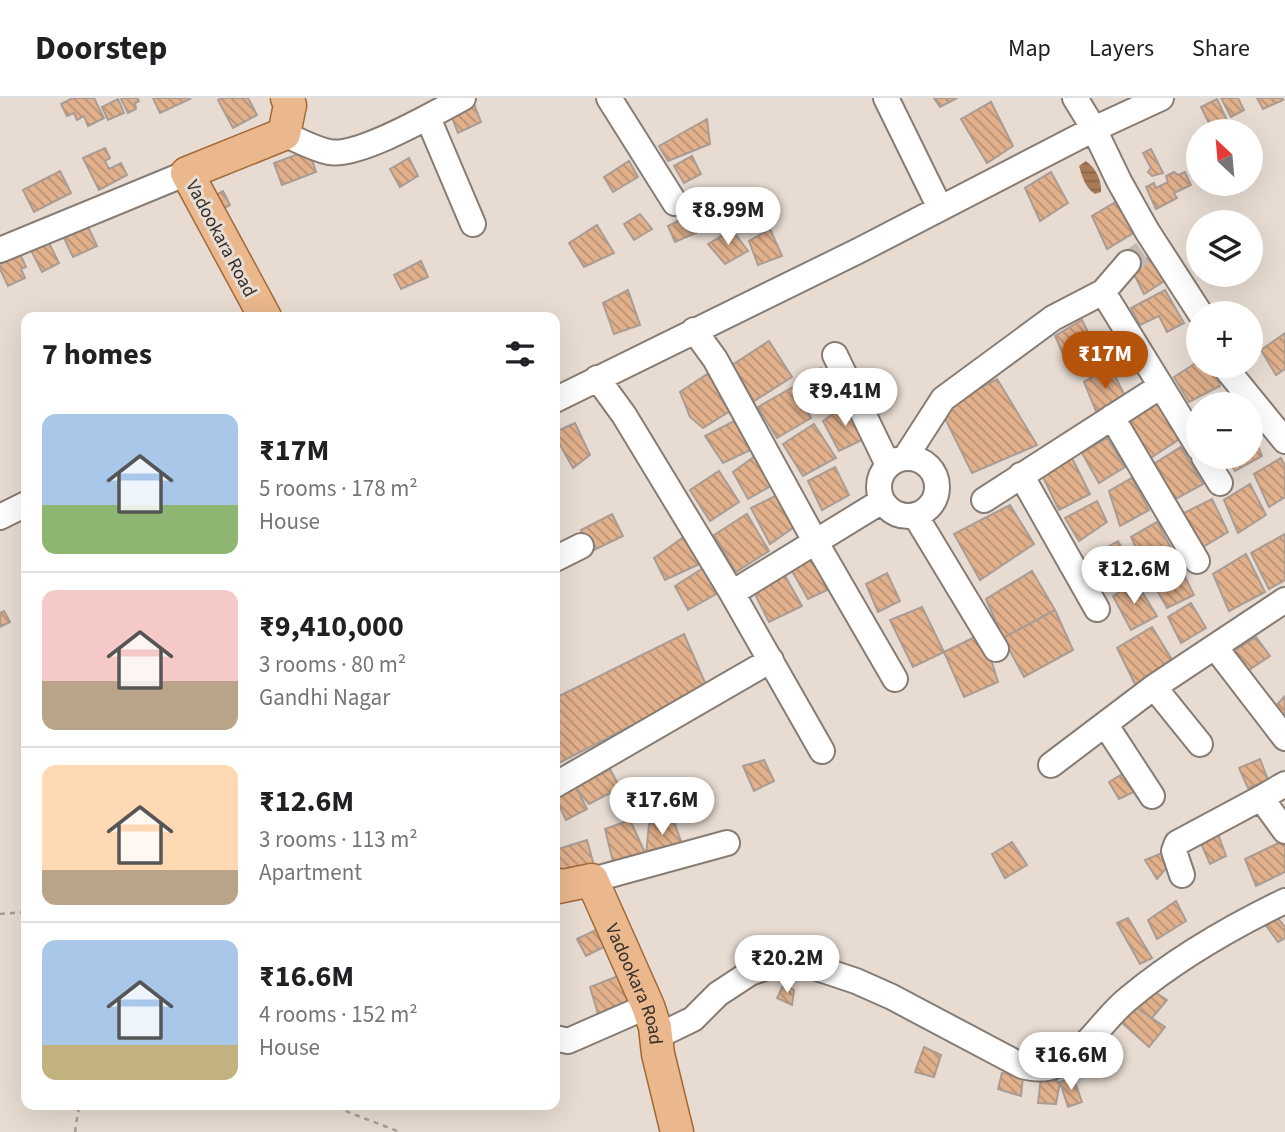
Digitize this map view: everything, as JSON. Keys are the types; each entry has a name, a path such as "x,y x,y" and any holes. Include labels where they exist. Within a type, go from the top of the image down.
{"main road":[{"path":"284,134 290,105 287,98"},
{"name":"Vadookara Road","path":"262,312 187,173 284,134"},
{"path":"560,887 592,880"},
{"name":"Vadookara Road","path":"592,880 648,1006 677,1132"}],"street":[{"path":"284,134 330,152 351,152 428,118 463,98"},
{"path":"609,98 675,203"},
{"path":"886,98 940,208"},
{"path":"1075,98 1094,129 1119,181 1143,255 1188,301"},
{"path":"560,397 858,251 1094,129 1161,98"},
{"path":"428,118 472,224"},
{"path":"0,250 187,173"},
{"path":"897,461 924,462 936,477 937,486 931,504 915,515 897,514 888,509 879,492 879,482 943,400 1053,318 1103,292 1143,255"},
{"path":"1103,292 1186,427"},
{"path":"694,330 715,359 895,679"},
{"path":"835,355 897,461"},
{"path":"597,378 624,415 732,593 822,751"},
{"path":"1234,378 1285,441"},
{"path":"984,500 1161,386"},
{"path":"1112,417 1197,561"},
{"path":"1211,469 1220,483"},
{"path":"1021,475 1097,609"},
{"path":"732,593 882,501"},
{"path":"0,517 21,506"},
{"path":"915,515 996,649"},
{"path":"560,556 581,546"},
{"path":"1051,765 1154,687 1285,600"},
{"path":"1215,647 1285,738"},
{"path":"560,782 771,660"},
{"path":"1154,687 1200,744"},
{"path":"1105,724 1152,796"},
{"path":"1182,875 1174,851 1177,843 1285,784"},
{"path":"1261,799 1285,831"},
{"path":"592,880 727,843"},
{"path":"656,1037 693,1020 718,994 750,972 781,962 805,964 856,981 892,997 999,1055 1022,1066 1039,1070 1064,1061 1088,1042 1119,1007 1168,967 1218,935 1285,901"},
{"path":"560,1039 568,1041 648,1006"}],"path":[{"path":"0,914 21,912"},
{"path":"75,1132 79,1110"},
{"path":"343,1110 400,1132"}],"shaded area":[{"path":"1086,161 1098,175 1101,192 1095,194 1084,182 1079,166"}],"building":[{"path":"73,98 94,98 104,118 88,126 84,116 77,120 74,113 67,116 61,104"},
{"path":"137,98 139,101 135,103 136,109 128,113 121,99"},
{"path":"153,98 188,98 190,99 160,113"},
{"path":"248,98 257,115 233,128 218,100"},
{"path":"934,98 957,98 940,107"},
{"path":"1221,98 1238,98 1244,110 1231,117"},
{"path":"1257,98 1282,98 1283,100 1263,109"},
{"path":"118,99 124,113 108,120 102,107"},
{"path":"1217,99 1226,119 1207,119 1201,107"},
{"path":"991,102 1013,146 987,163 961,119"},
{"path":"474,104 481,122 458,133 451,115"},
{"path":"707,119 710,144 668,161 659,146"},
{"path":"105,148 110,158 105,161 109,169 121,163 127,175 99,190 83,158"},
{"path":"1151,149 1163,173 1152,176 1148,172 1151,168 1143,153"},
{"path":"309,150 316,172 282,185 274,163"},
{"path":"692,156 701,174 684,183 674,166"},
{"path":"409,158 418,176 400,187 390,169"},
{"path":"629,161 638,177 613,192 604,177"},
{"path":"60,171 71,193 34,212 23,190"},
{"path":"1051,172 1068,203 1040,221 1025,188"},
{"path":"1174,172 1178,175 1185,172 1186,187 1174,193 1177,198 1156,209 1146,187 1154,183 1156,188 1168,182 1166,176"},
{"path":"223,191 230,205 215,213 208,199"},
{"path":"1119,200 1135,232 1107,249 1092,216"},
{"path":"640,214 652,229 634,240 624,224"},
{"path":"690,215 698,232 675,242 668,226"},
{"path":"597,225 614,253 584,267 569,243"},
{"path":"88,227 97,246 73,257 64,238"},
{"path":"770,229 782,256 758,265 749,241"},
{"path":"732,230 748,251 725,264 708,244"},
{"path":"48,241 59,263 42,272 31,250"},
{"path":"1157,252 1172,276 1144,294 1131,268"},
{"path":"20,254 26,267 21,269 25,278 8,286 0,264"},
{"path":"421,261 428,277 401,289 394,275"},
{"path":"628,290 640,325 614,334 603,303"},
{"path":"1165,290 1184,323 1167,332 1159,316 1140,325 1131,308"},
{"path":"1082,320 1098,352 1070,369 1055,336"},
{"path":"1285,333 1285,369 1276,375 1263,349"},
{"path":"769,341 792,377 754,401 732,365"},
{"path":"1110,366 1126,398 1098,416 1084,382"},
{"path":"821,368 837,393 814,405 800,380"},
{"path":"1186,369 1186,378 1218,378 1220,386 1208,392 1186,392 1186,397 1174,377"},
{"path":"712,371 735,408 703,428 690,417 680,392"},
{"path":"997,379 1037,445 972,473 940,408"},
{"path":"793,387 811,418 777,438 758,407"},
{"path":"1155,401 1181,438 1149,459 1123,420"},
{"path":"847,404 868,437 839,451 823,421"},
{"path":"738,419 759,446 723,463 705,436"},
{"path":"575,423 590,455 573,468 560,445 560,430"},
{"path":"814,424 836,458 803,476 783,444"},
{"path":"1107,438 1125,467 1099,483 1082,453"},
{"path":"1181,447 1186,455 1186,469 1194,469 1203,484 1174,500 1155,463"},
{"path":"759,453 778,482 748,499 733,472"},
{"path":"1072,458 1090,494 1059,510 1042,475"},
{"path":"1281,458 1285,466 1285,497 1269,507 1254,474"},
{"path":"835,467 849,495 822,510 808,481"},
{"path":"719,471 739,502 710,521 690,490"},
{"path":"1132,478 1149,510 1120,526 1109,491"},
{"path":"1250,484 1266,515 1238,533 1224,500"},
{"path":"785,491 800,523 770,544 751,508"},
{"path":"1212,499 1228,532 1201,548 1182,514"},
{"path":"1097,501 1107,522 1079,541 1065,518"},
{"path":"1010,505 1034,544 980,580 954,534"},
{"path":"612,514 623,536 592,551 581,530"},
{"path":"747,514 769,551 736,572 714,535"},
{"path":"1157,522 1172,550 1144,565 1131,537"},
{"path":"688,534 704,562 665,580 654,558"},
{"path":"1285,534 1285,580 1269,589 1251,553"},
{"path":"1118,541 1133,568 1104,585 1088,558"},
{"path":"818,553 840,584 808,599 791,569"},
{"path":"1246,554 1265,592 1229,611 1213,574"},
{"path":"711,563 727,588 688,610 675,586"},
{"path":"1180,567 1194,595 1167,608 1152,581"},
{"path":"1032,571 1055,610 1003,638 986,599"},
{"path":"887,573 900,601 878,612 866,584"},
{"path":"784,574 802,606 769,622 752,588"},
{"path":"1136,582 1157,616 1131,630 1113,596"},
{"path":"1191,603 1206,628 1181,643 1168,617"},
{"path":"922,607 944,652 913,667 890,620"},
{"path":"1055,610 1073,650 1024,677 1003,638"},
{"path":"4,611 10,622 0,627 0,613"},
{"path":"1152,627 1174,663 1136,686 1117,648"},
{"path":"983,633 998,682 964,697 944,652"},
{"path":"684,634 707,687 560,762 560,696"},
{"path":"1256,637 1270,656 1246,672 1234,651"},
{"path":"1285,696 1285,721 1273,709"},
{"path":"1260,759 1268,780 1248,788 1239,768"},
{"path":"764,760 774,781 754,791 743,766"},
{"path":"610,769 620,788 589,804 576,788"},
{"path":"1129,770 1138,790 1119,799 1109,782"},
{"path":"575,785 587,809 566,820 560,807 560,794"},
{"path":"673,819 682,844 646,855 649,824"},
{"path":"630,820 646,855 614,866 605,829"},
{"path":"1218,834 1226,856 1210,864 1199,839"},
{"path":"587,840 596,873 560,879 560,848"},
{"path":"1283,841 1285,872 1256,886 1245,859"},
{"path":"1012,842 1027,865 1005,878 992,854"},
{"path":"1162,853 1168,866 1157,879 1145,860"},
{"path":"1176,901 1186,921 1157,939 1148,920"},
{"path":"1273,912 1285,927 1285,938 1278,942 1262,920"},
{"path":"1128,918 1152,958 1140,964 1117,923"},
{"path":"604,926 612,943 586,956 577,939"},
{"path":"623,974 635,1002 599,1017 590,987"},
{"path":"784,984 794,990 792,1005 777,998"},
{"path":"1147,987 1167,1000 1152,1018 1134,1006"},
{"path":"1134,1006 1165,1027 1149,1047 1121,1022"},
{"path":"924,1047 941,1055 934,1077 915,1072"},
{"path":"1002,1073 1023,1076 1021,1096 998,1089"},
{"path":"1041,1077 1060,1082 1056,1104 1038,1103"},
{"path":"1073,1077 1082,1102 1068,1107 1060,1082"}],"tunnel":[{"path":"1128,263 1143,253"}]}
